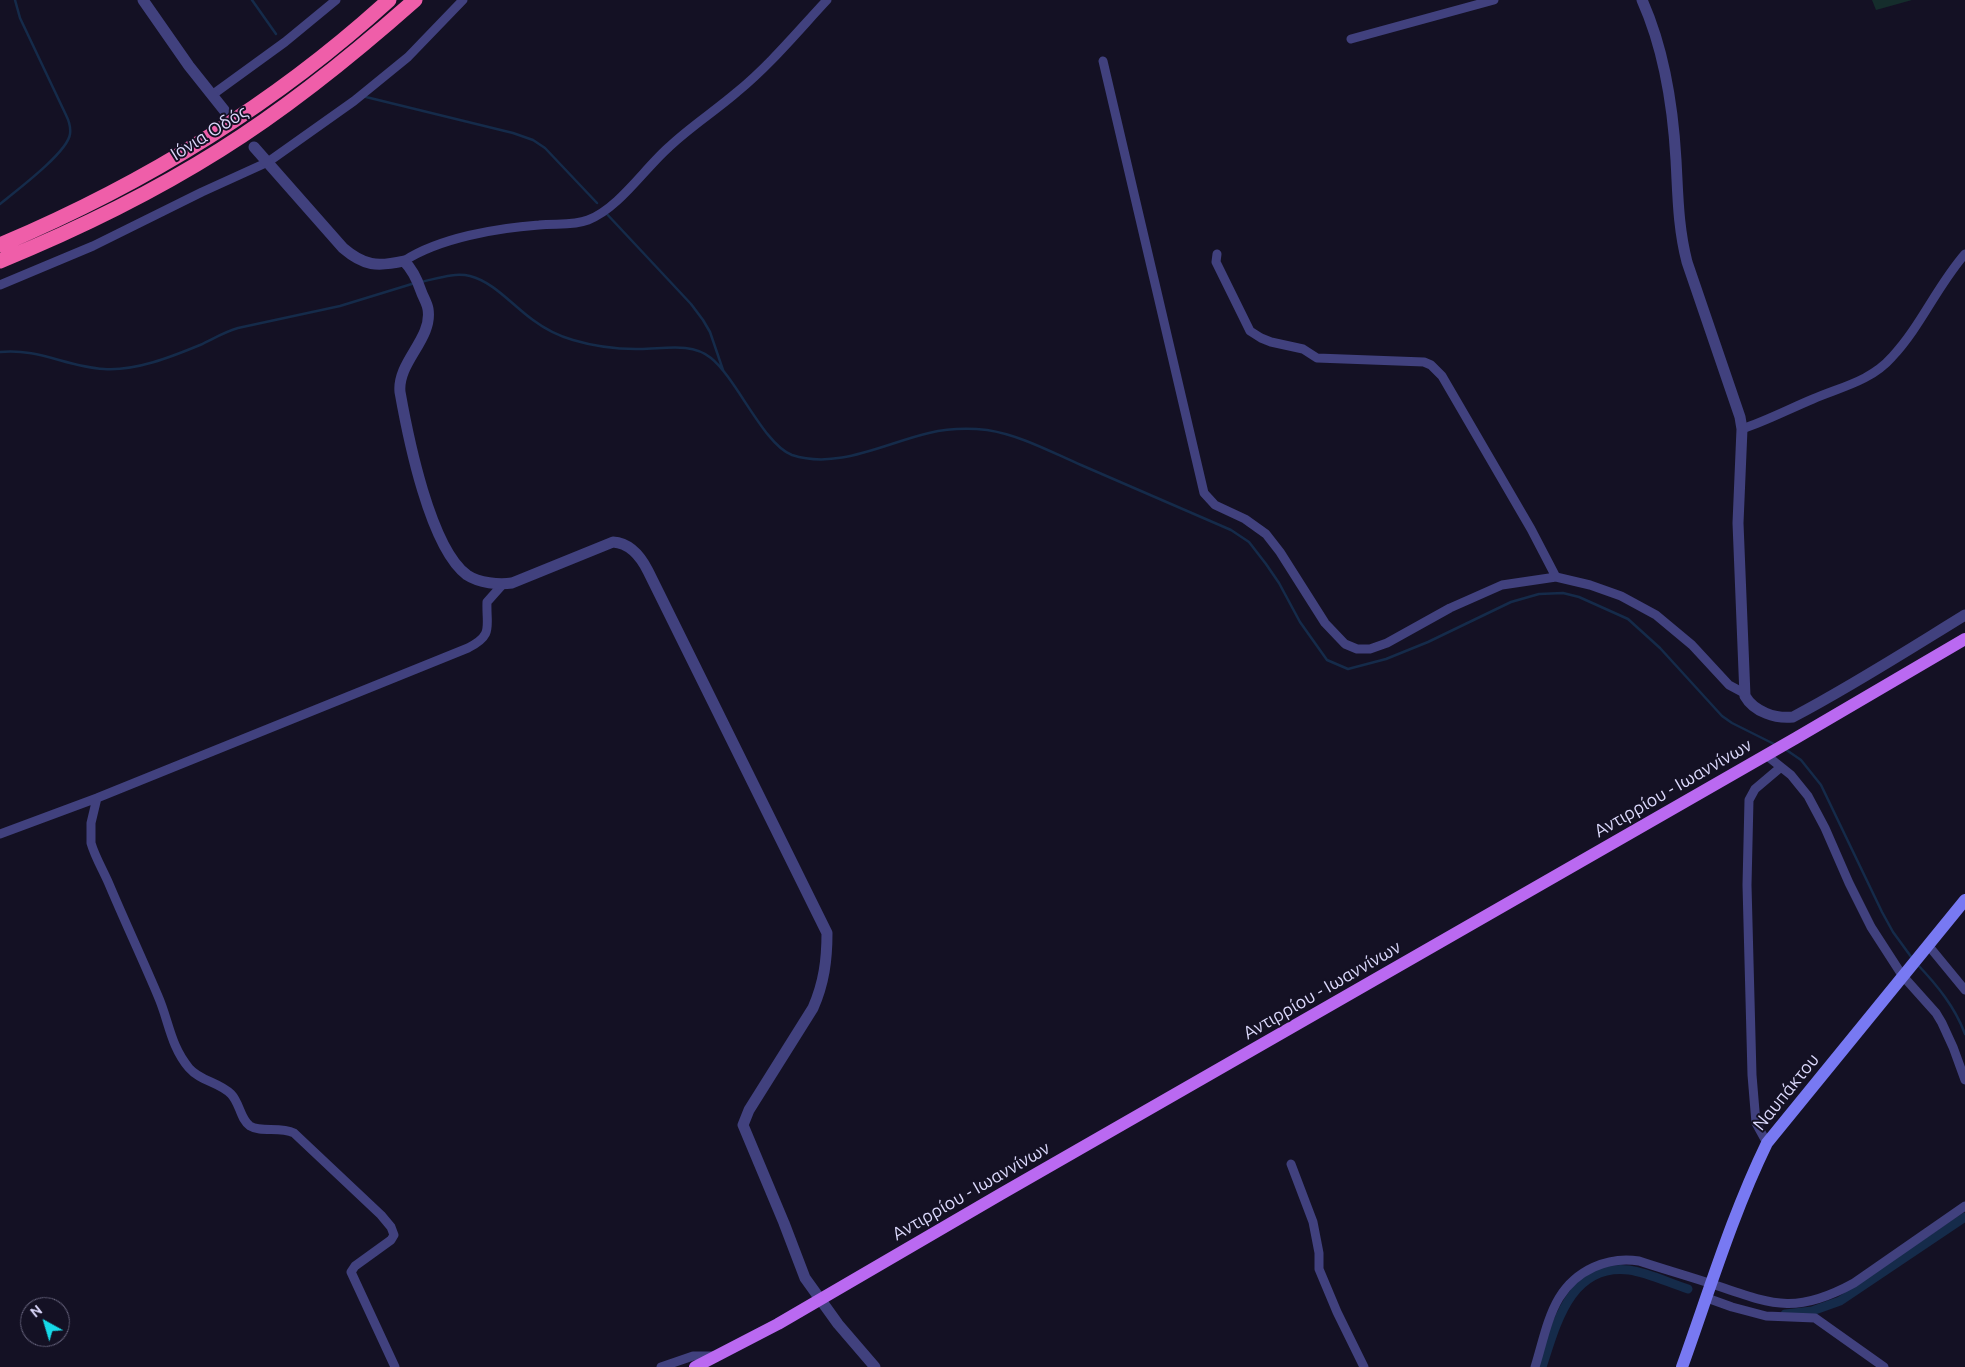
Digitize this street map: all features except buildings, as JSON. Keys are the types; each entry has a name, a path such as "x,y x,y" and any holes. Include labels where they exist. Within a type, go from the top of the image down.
{"highway":[{"name":"Ιόνια Οδός","path":"0,245 125,186 214,134 312,64 388,0"},
{"name":"Ιόνια Οδός","path":"0,261 38,247 94,220 220,150 302,93 358,49 415,0"}],"main road":[{"name":"Αντιρρίου - Ιωαννίνων","path":"695,1367 778,1324 818,1299 1800,736 1965,639"},
{"name":"Ναυπάκτου","path":"1682,1367 1752,1174 1767,1143 1965,900"}],"street":[{"path":"143,0 189,66 224,110"},
{"path":"212,95 285,42 336,0"},
{"path":"0,285 93,246 202,192 268,162 354,101 408,57 463,0"},
{"path":"254,147 343,248 356,259 363,262 375,264 404,261 423,250 441,243 524,226 579,223 597,215 621,196 673,142 739,91 827,0"},
{"path":"1351,39 1494,0"},
{"path":"1642,0 1654,32 1670,106 1682,242 1740,417 1742,429 1738,523 1744,693 1750,704 1756,709 1782,717 1793,717 1864,678 1900,653 1965,615"},
{"path":"1103,61 1193,444 1200,482 1206,497 1215,505 1244,519 1266,534 1280,552 1325,623 1345,644 1358,649 1370,649 1387,643 1450,608 1502,585 1556,577 1590,585 1621,596 1656,615 1692,645 1729,685 1744,693"},
{"path":"1216,254 1216,262 1247,327 1261,338 1303,349 1317,358 1424,362 1436,369 1442,376 1531,529 1556,577"},
{"path":"1742,429 1865,379 1881,368 1903,344 1952,269 1965,254"},
{"path":"404,261 416,276 428,309 428,318 419,342 401,375 399,384 405,422 421,484 442,541 458,565 471,577 503,584 545,571 609,543 627,546 636,554 648,571 826,933 826,965 820,993 754,1102 743,1125 784,1223 801,1271 818,1299 874,1367"},
{"path":"0,834 97,798 479,643 485,636 488,600 503,584"},
{"path":"1793,717 1800,736"},
{"path":"1768,754 1801,786 1812,802 1848,883 1871,927 1936,1013 1951,1040 1965,1080"},
{"path":"1767,1143 1756,1123 1752,1075 1747,885 1749,800 1755,789 1781,767"},
{"path":"97,798 90,831 92,847 159,998 172,1041 180,1055 194,1073 220,1086 231,1094 238,1102 244,1120 249,1126 259,1129 284,1129 298,1136 381,1215 393,1231 394,1235 391,1240 355,1266 351,1272 395,1367"},
{"path":"1923,950 1965,990"},
{"path":"1291,1164 1313,1222 1320,1269 1337,1312 1364,1367"},
{"path":"1535,1367 1559,1298 1570,1284 1596,1266 1621,1259 1639,1261 1770,1303 1791,1304 1809,1301 1837,1292 1854,1283 1965,1206"},
{"path":"1707,1298 1766,1316 1815,1318 1884,1367"},
{"path":"661,1367 693,1356 717,1356"}],"green space":[{"path":"1872,0 1912,0 1876,10"}],"waterway":[{"path":"0,204 51,161 67,142 70,134 68,120 20,18 15,0"},
{"path":"252,0 276,34"},
{"path":"366,97 513,133 533,140 545,148 597,203"},
{"path":"605,212 691,304 703,320 710,332 723,370"},
{"path":"421,282 458,275 479,279 487,283 542,326 552,332 581,342 620,348 684,348 703,353 721,368 771,439 792,455 809,459 844,457 912,437 958,429 980,429 999,432 1035,444 1231,530 1249,542 1279,583 1300,622 1327,660 1348,669 1386,659 1428,642 1511,602 1539,594 1563,593 1579,597 1628,619 1660,648 1722,716 1776,745"},
{"path":"0,352 40,355 91,368 128,368 177,354 238,328 340,306 415,283"},
{"path":"1785,749 1801,760 1821,785 1882,912 1893,932 1912,958"},
{"path":"1917,964 1945,997 1965,1034"},
{"path":"1785,1314 1812,1311 1840,1301 1965,1217"},
{"path":"1542,1367 1560,1316 1579,1287 1592,1276 1609,1270 1629,1270 1688,1289"}]}
